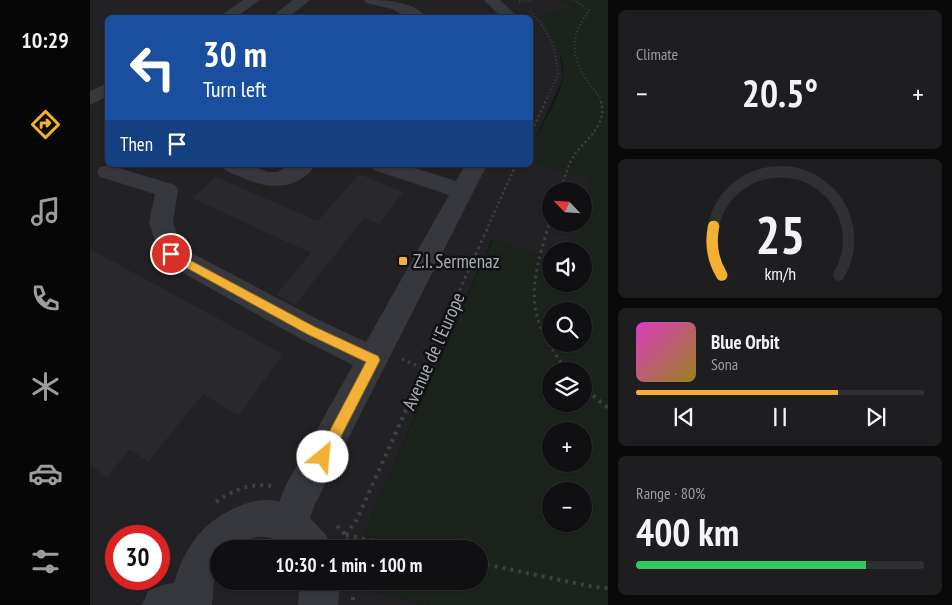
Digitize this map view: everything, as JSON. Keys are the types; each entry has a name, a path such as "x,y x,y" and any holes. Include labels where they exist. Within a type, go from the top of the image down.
{"street":[{"path":"229,15 253,0"},
{"path":"281,15 303,0"},
{"path":"371,0 397,6 414,15"},
{"path":"491,0 508,15"},
{"path":"90,99 105,90"},
{"path":"237,167 265,179 281,181 302,167"},
{"path":"395,167 469,178"},
{"path":"438,167 469,178"},
{"path":"108,172 166,190 161,222 171,254 311,330 373,360"},
{"path":"301,536 299,498 469,178"},
{"path":"182,603 210,548 227,530 248,519 270,517 301,536"}],"path":[{"path":"516,0 524,6"},
{"path":"519,2 533,0"},
{"path":"564,182 574,155 596,135 606,121 606,105 584,77 578,63 575,46 576,34 589,10 574,0"},
{"path":"528,10 533,15"},
{"path":"533,15 543,26 554,47 558,74 533,128"},
{"name":"Avenue de l'Europe","path":"346,535 357,518 515,167"},
{"path":"548,232 533,284 535,315 548,345 561,362"},
{"path":"592,395 608,409"},
{"path":"347,540 346,535 369,540"},
{"path":"488,565 594,587 608,588"}],"shaded area":[{"path":"90,0 562,0 574,8 545,24 559,47 563,78 533,143 533,15 105,15 105,167 533,167 533,163 592,180 591,182 542,182 542,232 578,232 575,242 542,242 542,256 492,239 361,540 210,540 210,590 369,591 429,605 90,605"},
{"path":"562,0 608,0 608,605 429,605 369,591 488,590 488,540 361,540 493,239 542,256 542,292 592,292 592,242 575,242 578,232 592,232 592,181 533,163 533,144 561,87 564,71 557,45 538,15 573,8"}],"building":[{"path":"359,174 403,192 379,224 364,218 295,305 276,295 311,253 192,198 216,177 318,221"},
{"path":"90,249 283,354 238,416 203,394 148,462 130,449 107,477 90,465"}],"place":[{"name":"Z.I. Sermenaz","path":"403,261"}],"route":[{"path":"171,254 311,330 373,360 323,457"}]}
